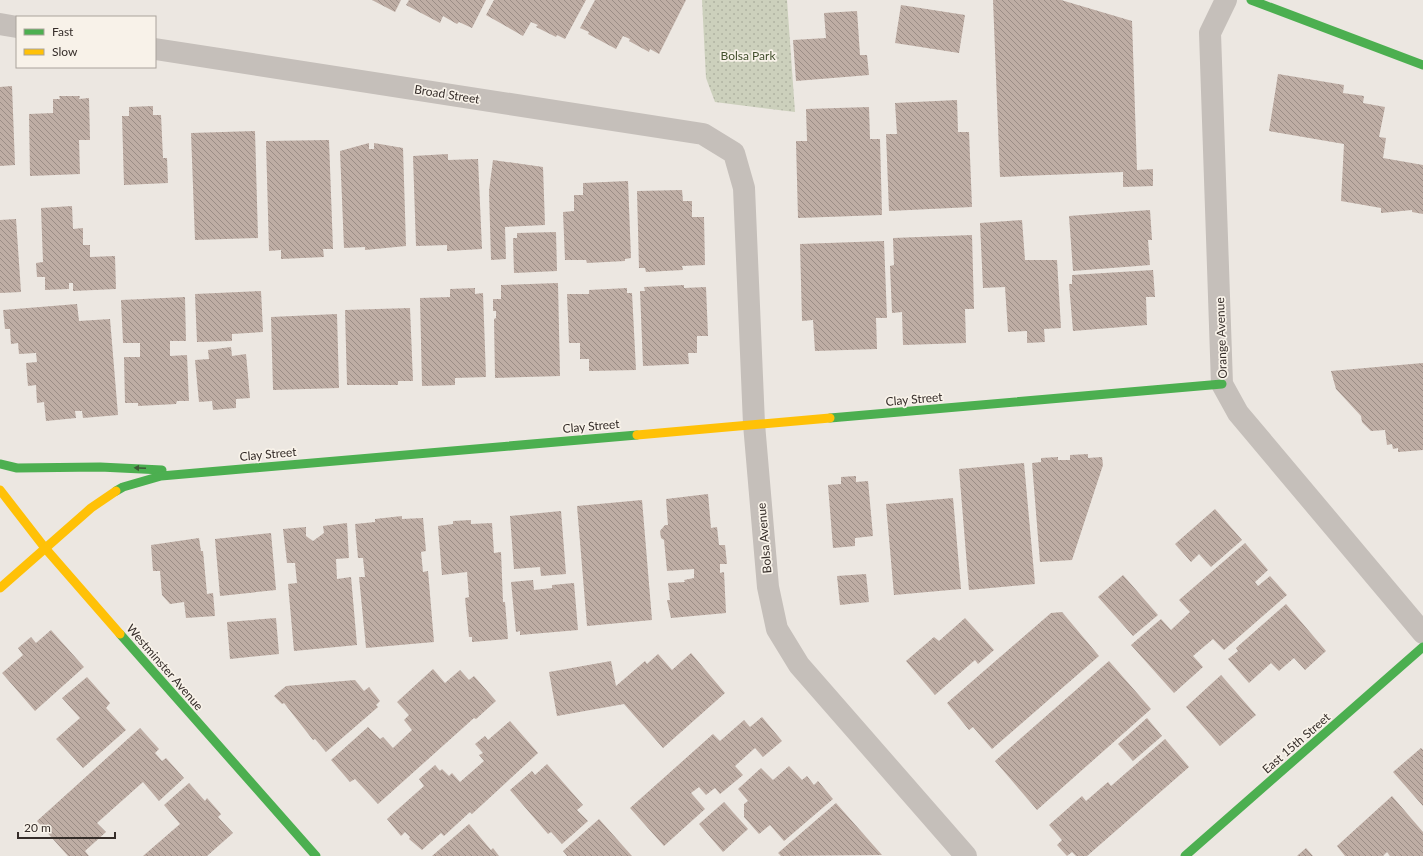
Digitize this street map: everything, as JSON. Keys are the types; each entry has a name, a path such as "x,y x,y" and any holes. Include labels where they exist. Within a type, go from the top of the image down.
{"street":[{"name":"Orange Avenue","path":"1226,0 1210,33 1222,384 1238,413 1423,633"},
{"path":"1251,0 1423,65"},
{"path":"0,24 16,27"},
{"name":"Broad Street","path":"156,49 703,134 734,152"},
{"name":"Bolsa Avenue","path":"734,152 744,188 754,424 768,587 777,629 799,665 966,856"},
{"name":"Clay Street","path":"0,588 91,508 123,487 161,476 193,472 1222,384"},
{"path":"0,464 17,468 100,467 193,472"},
{"name":"Westminster Avenue","path":"0,490 45,548 316,856"},
{"name":"East 15th Street","path":"1185,856 1423,647"}],"green space":[{"name":"Bolsa Park","path":"702,0 787,0 795,112 715,102 706,78"}],"building":[{"path":"372,0 401,0 395,12"},
{"path":"409,0 486,0 472,28 459,22 457,24 443,16 440,23 406,5"},
{"path":"494,0 586,0 565,39 557,35 556,37 536,27 538,25 531,22 523,36 486,15"},
{"path":"595,0 686,0 659,54 650,49 649,52 623,36 616,49 580,28"},
{"path":"993,0 1061,0 1132,21 1137,170 1153,169 1153,186 1123,187 1123,172 1000,177"},
{"path":"901,5 965,15 959,53 895,43"},
{"path":"857,11 860,55 867,55 869,75 796,81 793,40 826,38 824,13"},
{"path":"1278,74 1344,85 1343,93 1364,96 1363,103 1385,107 1379,137 1386,138 1383,158 1423,165 1423,214 1412,212 1412,210 1381,213 1381,208 1341,201 1344,144 1269,131"},
{"path":"12,86 15,165 0,166 0,87"},
{"path":"59,96 80,96 79,99 89,98 90,140 79,140 80,174 30,176 29,114 53,113 53,99 60,99"},
{"path":"957,100 958,132 969,132 972,207 889,211 886,134 897,134 895,103"},
{"path":"153,106 153,115 161,115 163,158 167,158 168,183 124,185 122,116 129,116 129,107"},
{"path":"869,107 870,139 880,139 882,215 798,218 796,141 807,141 806,109"},
{"path":"255,131 258,238 195,240 191,133"},
{"path":"329,140 333,249 323,249 324,257 281,259 281,250 269,251 266,141"},
{"path":"369,143 369,149 374,149 374,143 403,148 406,246 365,250 365,247 344,248 340,151"},
{"path":"448,154 448,160 478,159 482,249 447,251 447,245 416,246 413,156"},
{"path":"493,160 543,167 545,225 505,227 506,259 491,260 489,191"},
{"path":"628,181 631,258 625,259 625,261 587,263 586,260 565,260 563,212 574,211 574,195 583,195 583,183"},
{"path":"682,190 683,201 692,201 692,217 704,217 705,265 682,266 683,270 646,272 645,268 639,268 637,191"},
{"path":"72,206 73,229 83,228 83,245 90,245 90,257 115,256 116,289 73,291 73,283 69,283 69,289 45,290 45,277 37,277 36,263 43,262 41,208"},
{"path":"1150,210 1152,240 1148,240 1150,265 1073,271 1069,216"},
{"path":"16,219 21,292 0,293 0,220"},
{"path":"1022,220 1025,260 1057,260 1061,328 1044,329 1045,342 1027,343 1027,331 1008,332 1005,287 983,288 980,223"},
{"path":"556,232 557,271 514,273 513,238 517,238 517,233"},
{"path":"972,235 974,309 965,309 966,343 903,345 902,312 892,313 890,266 894,265 893,238"},
{"path":"884,241 887,318 876,318 877,349 815,351 813,320 802,321 800,244"},
{"path":"1153,270 1155,297 1146,297 1147,325 1073,331 1069,284 1072,284 1072,275"},
{"path":"558,283 560,376 495,378 494,319 496,318 496,311 493,311 493,299 501,299 501,285"},
{"path":"684,285 684,288 706,287 708,336 697,336 697,353 688,353 689,364 643,366 640,291 645,291 644,287"},
{"path":"475,288 475,294 483,293 486,377 455,378 455,385 422,386 420,298 450,297 450,289"},
{"path":"627,288 627,293 632,293 636,370 589,371 589,359 580,359 580,343 569,343 567,294 589,294 589,290"},
{"path":"261,291 263,332 232,334 232,341 197,342 195,294"},
{"path":"185,297 186,341 170,341 170,356 187,355 189,401 177,401 176,404 138,406 138,403 125,403 124,357 140,357 140,343 123,343 121,300"},
{"path":"77,304 79,321 110,319 118,415 83,418 82,411 75,411 76,418 46,421 44,402 37,403 36,385 28,386 26,363 37,362 36,353 19,354 18,343 11,344 10,329 5,329 3,310"},
{"path":"410,308 413,381 398,381 398,385 347,385 345,310"},
{"path":"337,314 339,388 273,390 271,317"},
{"path":"231,347 232,356 246,354 250,398 236,399 236,408 213,410 212,401 199,402 195,360 209,359 208,350"},
{"path":"1423,363 1423,450 1398,452 1398,448 1393,449 1392,444 1387,445 1385,430 1371,431 1362,422 1361,416 1336,389 1331,371"},
{"path":"1088,454 1088,458 1102,457 1103,465 1072,560 1040,562 1032,463 1041,462 1041,458 1058,457 1058,460 1070,460 1070,455"},
{"path":"1024,463 1035,584 969,590 959,469"},
{"path":"856,476 856,482 868,481 873,536 855,538 855,546 833,548 828,485 841,484 841,477"},
{"path":"708,494 711,528 717,527 719,545 725,545 727,564 720,564 720,573 724,572 726,613 671,618 667,600 670,600 668,583 685,582 684,580 694,578 694,569 667,571 664,540 661,538 660,531 665,525 668,525 666,499"},
{"path":"953,498 961,589 894,595 886,504"},
{"path":"642,500 652,620 587,626 577,506"},
{"path":"1215,509 1242,540 1211,567 1199,554 1191,562 1175,544"},
{"path":"561,511 566,574 541,576 540,567 514,569 510,516"},
{"path":"402,516 402,519 423,518 426,551 421,552 423,572 428,571 434,642 366,648 359,577 365,577 363,558 358,558 355,524 375,522 375,519"},
{"path":"471,520 471,524 492,523 494,553 501,552 503,602 505,602 508,639 472,642 472,637 469,637 465,598 469,597 467,572 442,575 438,526 453,524 453,521"},
{"path":"347,523 349,558 336,559 337,579 351,577 357,645 294,651 288,584 297,583 295,563 287,563 283,529 306,527 306,536 313,541 324,533 323,526"},
{"path":"271,533 276,590 220,596 215,539"},
{"path":"199,538 201,551 203,551 207,594 213,593 215,616 186,618 184,602 170,604 162,595 160,571 153,571 151,545"},
{"path":"1245,543 1268,570 1255,582 1258,586 1270,576 1287,595 1224,650 1213,639 1193,656 1203,667 1174,693 1131,645 1161,619 1171,630 1190,612 1179,600"},
{"path":"866,574 869,602 840,605 837,576"},
{"path":"1123,575 1158,615 1133,636 1098,597"},
{"path":"533,580 534,590 552,588 552,585 574,583 578,630 520,635 520,631 516,632 511,582"},
{"path":"1286,604 1326,651 1305,670 1294,658 1279,671 1271,663 1249,683 1228,659 1238,651 1236,648"},
{"path":"1062,612 1099,656 992,749 973,727 969,730 947,703 1051,613"},
{"path":"276,618 279,654 230,659 227,622"},
{"path":"965,618 994,650 978,664 975,660 935,695 906,661 934,637 939,641"},
{"path":"51,630 84,667 35,711 2,673 23,655 18,648 31,637 36,643"},
{"path":"691,653 725,693 663,748 624,704 557,716 549,672 611,661 616,686 645,661 647,664 658,654 672,670"},
{"path":"1109,661 1151,709 1037,810 995,761"},
{"path":"433,669 445,683 460,670 469,680 474,676 496,701 476,719 474,718 378,804 355,779 350,782 331,760 368,727 380,739 383,737 393,748 412,730 404,720 409,715 397,702"},
{"path":"1221,675 1256,715 1220,746 1186,707"},
{"path":"87,677 110,703 106,708 126,730 83,768 56,739 80,718 62,698"},
{"path":"355,680 364,691 369,687 380,701 376,705 378,707 326,752 315,739 313,740 284,703 282,704 274,696 286,686"},
{"path":"762,717 782,741 763,757 755,748 735,766 743,775 720,794 715,788 706,795 699,787 691,793 705,809 664,846 630,808 713,734 720,741 744,720 750,727"},
{"path":"1147,718 1162,736 1133,761 1118,744"},
{"path":"510,721 538,753 472,814 470,812 444,836 441,833 422,850 409,839 410,837 405,832 401,836 387,819 424,786 419,779 435,765 440,771 442,769 449,776 452,773 460,782 484,761 479,755 483,753 475,744 485,736 488,740"},
{"path":"140,728 159,749 155,753 162,761 166,758 184,778 159,801 143,782 97,823 106,832 85,851 89,856 68,856 37,821"},
{"path":"1165,739 1189,767 1087,856 1076,856 1072,852 1067,856 1057,845 1062,840 1049,825 1082,796 1086,801 1108,782 1111,786"},
{"path":"1421,748 1423,750 1423,806 1393,772"},
{"path":"547,764 583,805 577,810 588,821 562,844 551,832 548,834 510,790 532,771 535,775"},
{"path":"789,766 802,780 807,776 814,785 818,781 833,799 784,841 770,825 759,834 744,817 744,804 748,801 738,789 761,768 773,780"},
{"path":"189,783 205,801 207,798 221,814 218,817 233,833 207,856 143,856 180,824 164,805"},
{"path":"1392,796 1423,832 1423,856 1390,856 1387,852 1383,856 1345,856 1337,846"},
{"path":"724,802 748,829 723,852 699,824"},
{"path":"836,803 882,855 781,856 778,853"},
{"path":"599,819 632,856 567,856 563,851"},
{"path":"469,824 491,850 493,848 499,856 432,856"},
{"path":"1306,848 1313,856 1297,856"}],"traffic: fast":[{"path":"1251,0 1423,65"},
{"path":"830,418 1222,384"},
{"path":"116,491 123,487 161,476 637,435"},
{"path":"0,464 17,468 100,467 162,470"},
{"path":"120,634 316,856"},
{"path":"1185,856 1423,647"}],"traffic: slow":[{"path":"637,435 830,418"},
{"path":"0,490 45,548 120,634"},
{"path":"0,588 91,508 116,491"}]}
